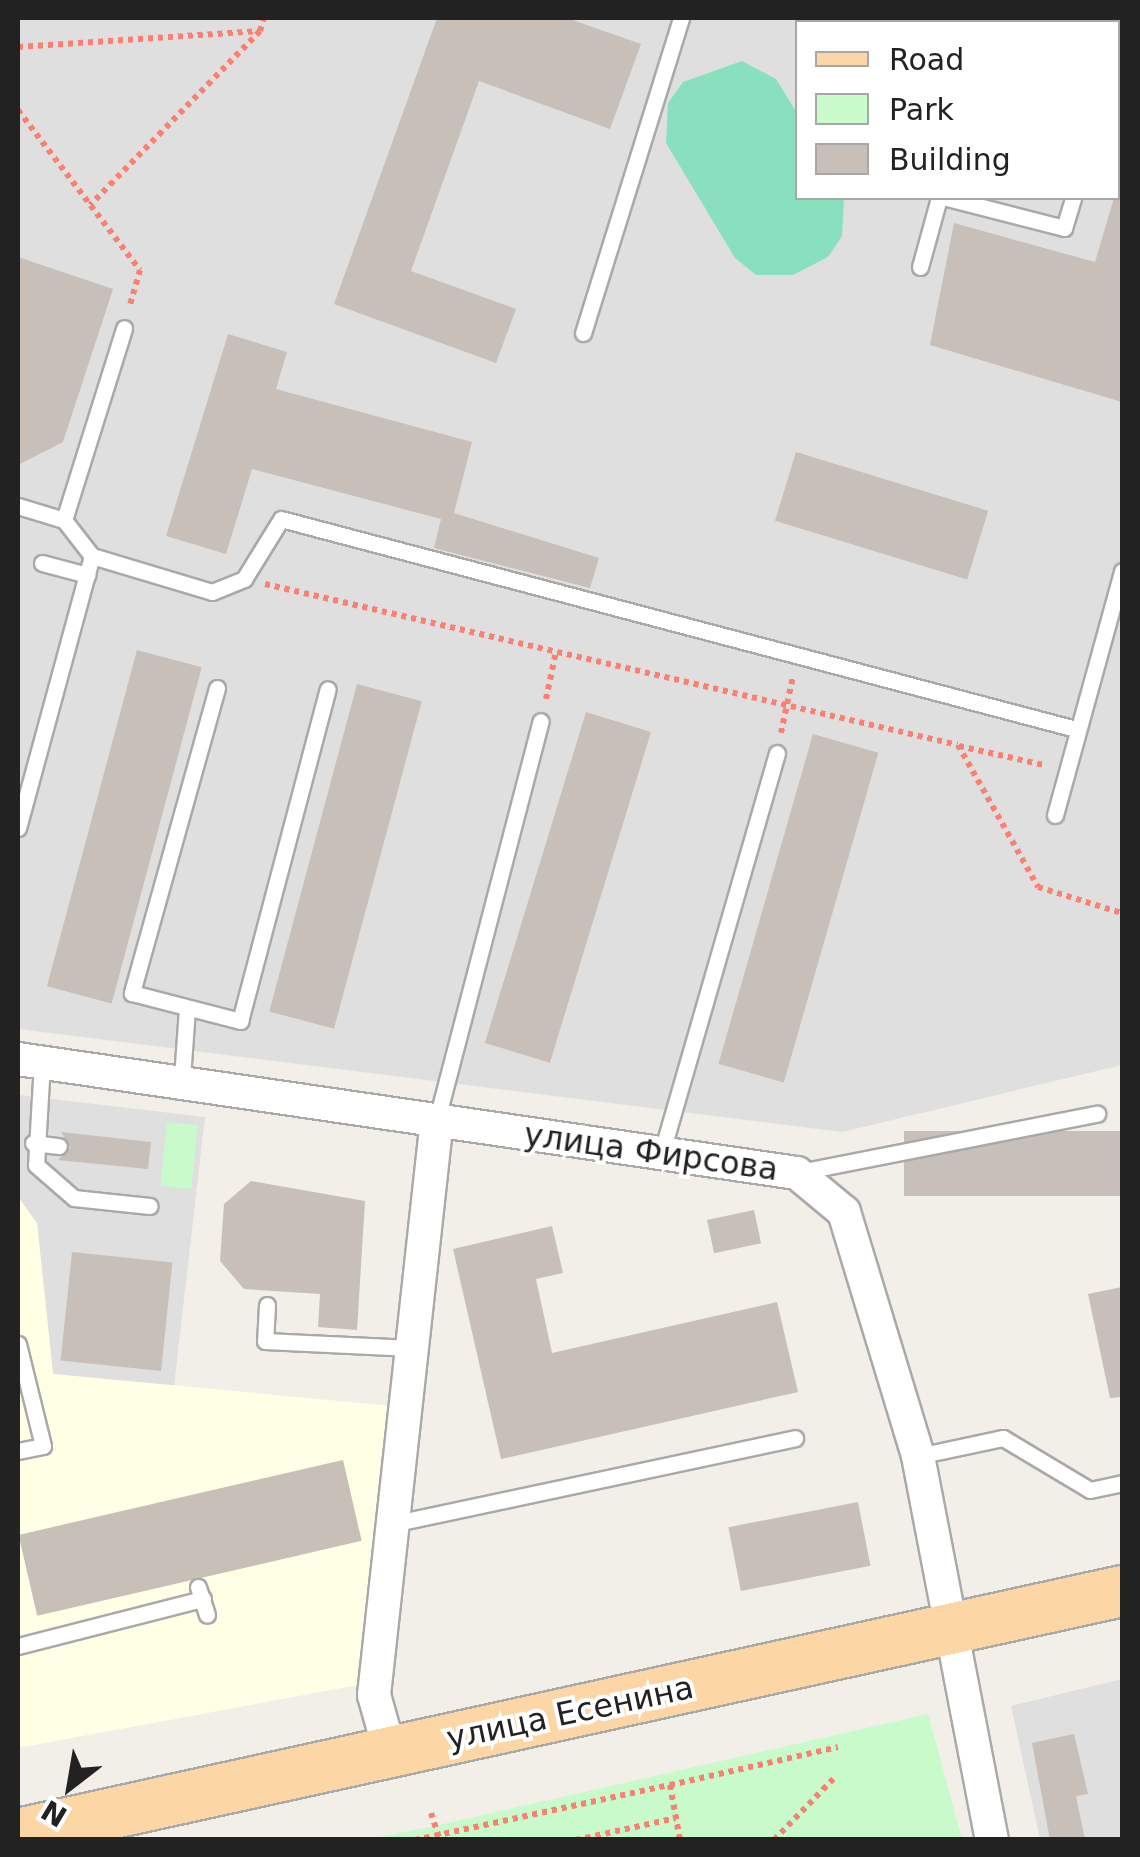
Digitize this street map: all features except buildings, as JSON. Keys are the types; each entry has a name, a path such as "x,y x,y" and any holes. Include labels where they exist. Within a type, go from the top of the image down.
{"main road":[{"name":"улица Есенина","path":"18,1834 1122,1591"}],"street":[{"name":"улица Фирсова","path":"30,1061 182,1078 437,1119 663,1148 796,1173 844,1212 918,1456 992,1840"},
{"path":"390,1752 374,1695 396,1523 437,1119"}],"lane":[{"path":"583,333 681,18"},
{"path":"920,267 938,200"},
{"path":"955,200 1064,228 1073,200"},
{"path":"64,520 124,328"},
{"path":"18,506 64,520 92,556 212,592 244,579 281,519 1076,729"},
{"path":"18,828 92,556"},
{"path":"42,563 87,575"},
{"path":"1056,815 1076,729 1122,572"},
{"path":"218,688 132,993 240,1021 328,688"},
{"path":"437,1119 541,722"},
{"path":"663,1148 777,754"},
{"path":"182,1078 187,1008"},
{"path":"30,1061 36,1165 62,1194 150,1206"},
{"path":"796,1173 1098,1114"},
{"path":"33,1143 59,1146"},
{"path":"267,1305 265,1341 412,1348"},
{"path":"18,1344 44,1446 18,1451"},
{"path":"396,1523 795,1438"},
{"path":"918,1456 1004,1438 1090,1490 1122,1483"},
{"path":"18,1646 203,1600"}],"path":[{"path":"90,205 260,31 264,18"},
{"path":"18,47 260,31"},
{"path":"18,110 140,270 124,328"},
{"path":"244,579 1066,770"},
{"path":"541,722 556,651"},
{"path":"777,754 798,656"},
{"path":"958,745 1038,887 1122,913"},
{"path":"415,1840 838,1747"},
{"path":"774,1840 835,1777"},
{"path":"670,1785 680,1840"},
{"path":"431,1813 439,1837"},
{"path":"576,1840 676,1818"}],"shaded area":[{"path":"18,18 1122,18 1122,1065 842,1132 18,1029"},
{"path":"18,1095 205,1117 174,1386 53,1374 37,1224 18,1197"},
{"path":"18,1197 37,1223 53,1374 393,1406 358,1685 18,1748"},
{"path":"1122,1679 1122,1839 1040,1839 1011,1706"}],"green space":[{"path":"742,61 776,79 795,110 795,200 844,200 842,236 828,257 793,275 756,275 735,258 666,143 668,103 683,82"},
{"path":"167,1122 198,1125 191,1189 160,1186"},
{"path":"928,1714 962,1839 369,1839 434,1826"}]}
